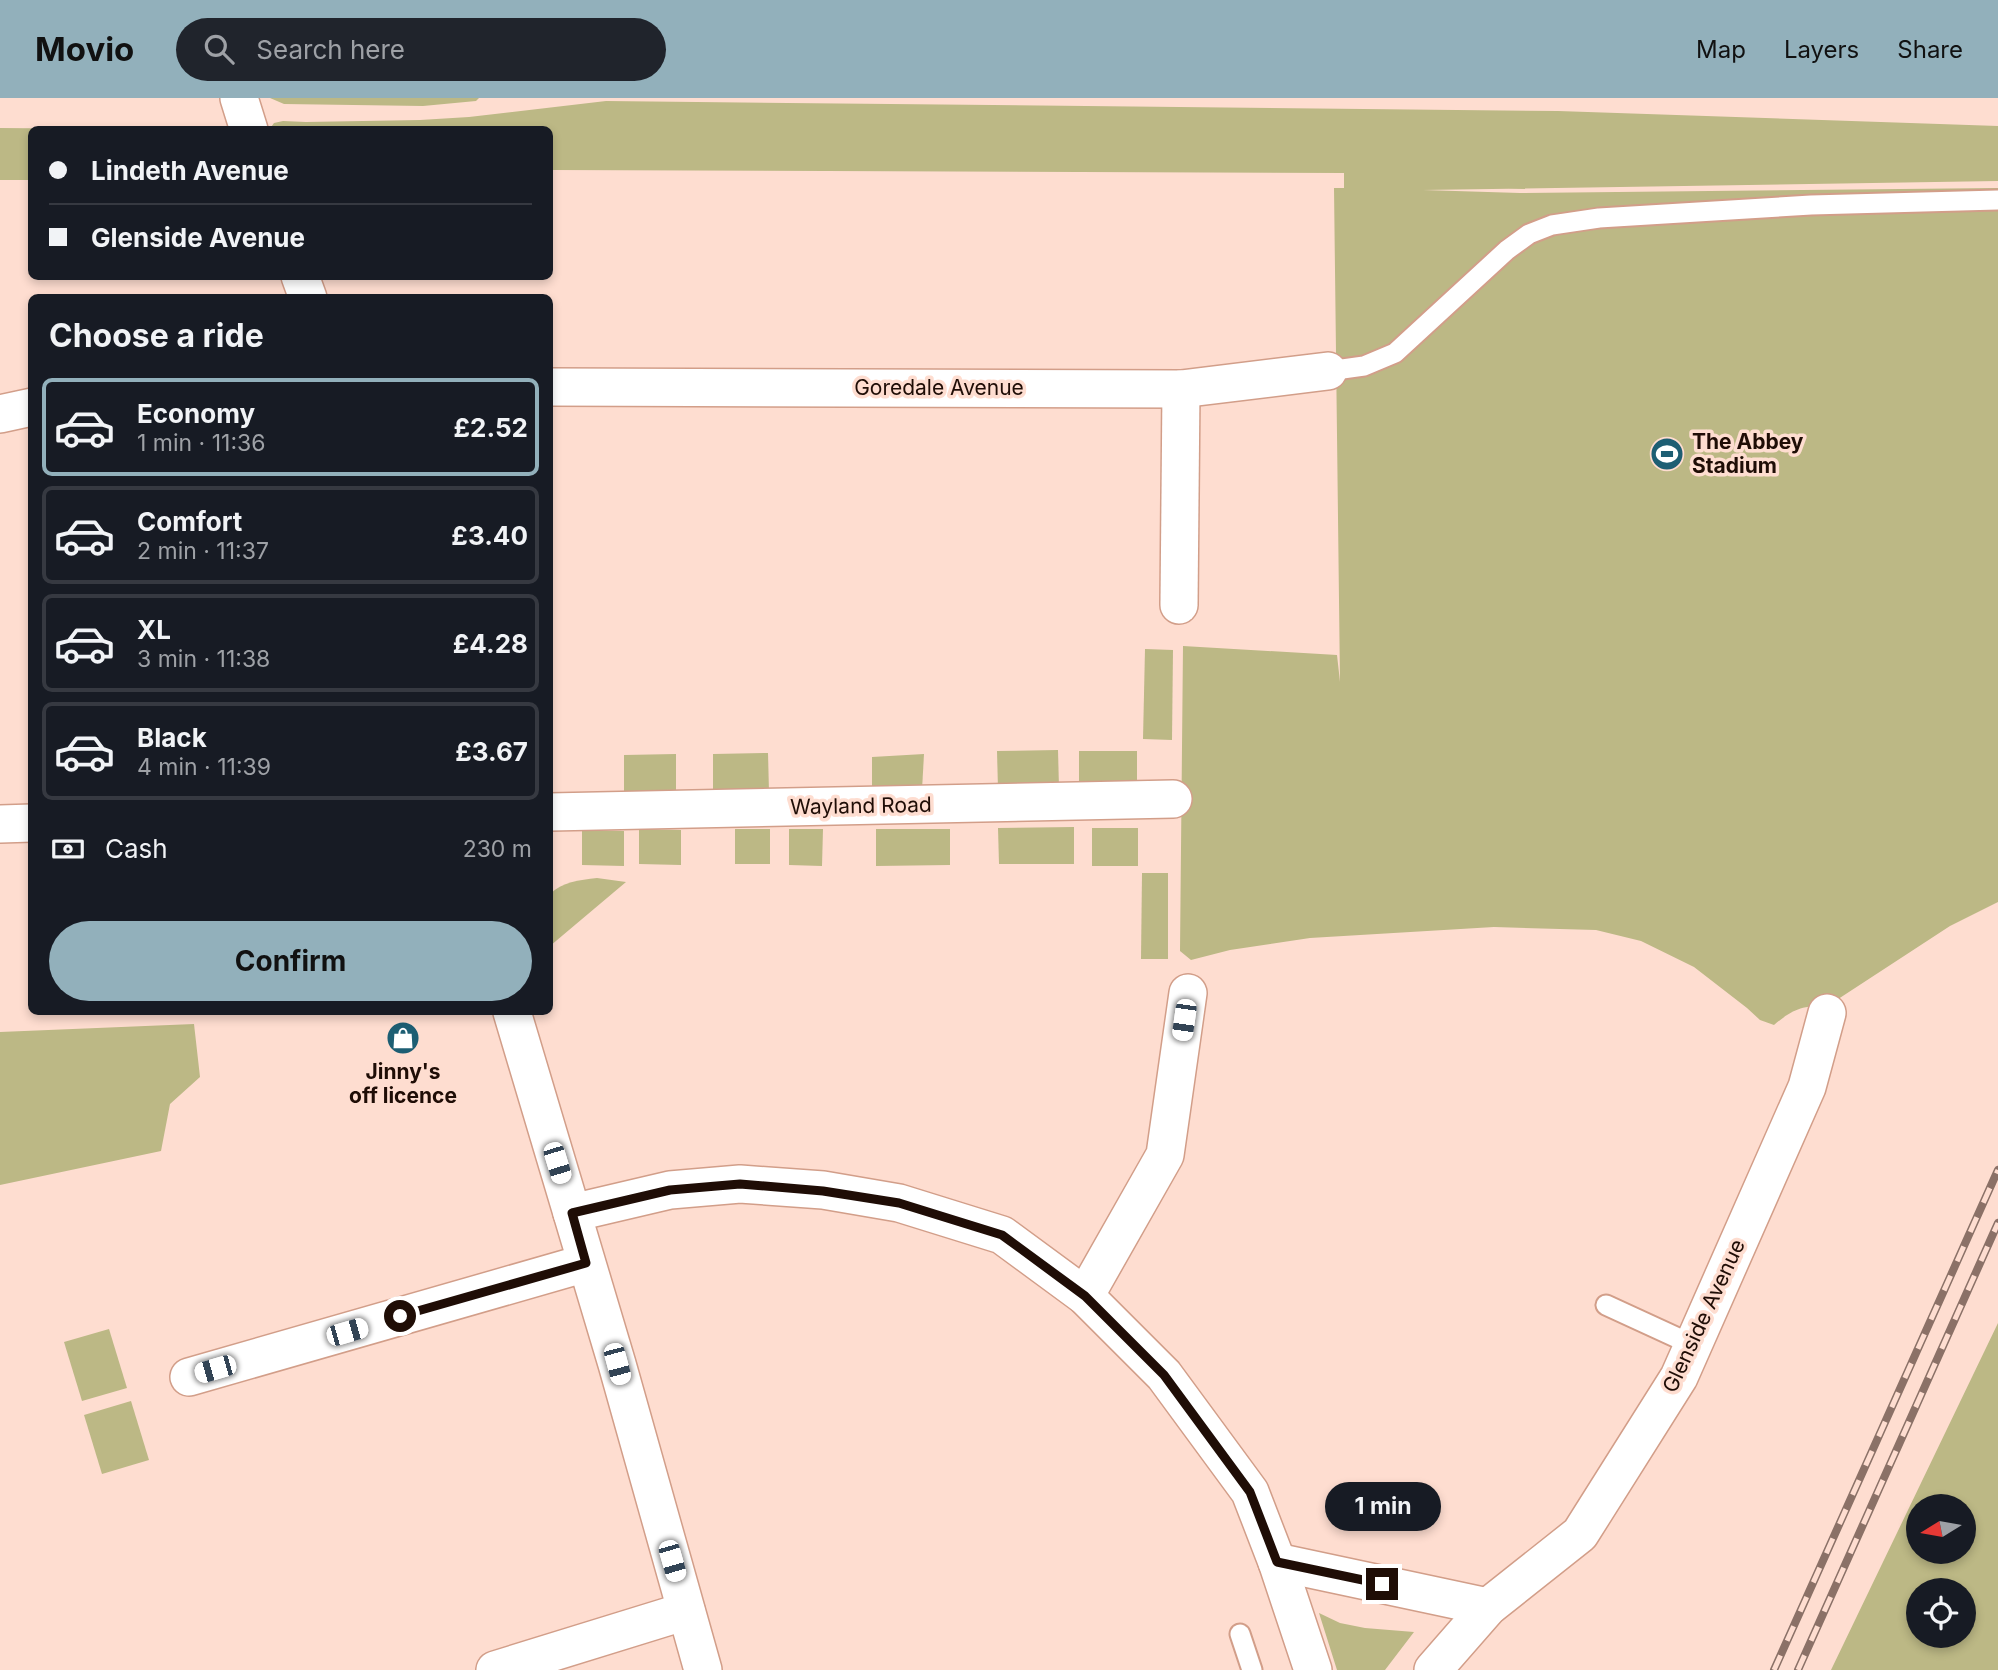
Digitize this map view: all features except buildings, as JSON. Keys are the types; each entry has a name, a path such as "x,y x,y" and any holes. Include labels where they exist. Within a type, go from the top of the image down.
{"street":[{"path":"239,98 248,126"},
{"name":"Goredale Avenue","path":"553,387 1181,389 1328,371"},
{"path":"1179,605 1181,389"},
{"path":"0,414 28,408"},
{"name":"Wayland Road","path":"553,812 1173,799"},
{"path":"0,824 28,823"},
{"path":"1085,1296 1165,1155 1188,993"},
{"name":"Glenside Avenue","path":"1433,1670 1488,1607 1580,1534 1679,1377 1807,1087 1827,1013"},
{"path":"513,1015 617,1364 703,1670"},
{"path":"572,1213 670,1190 740,1184 823,1191 899,1203 1002,1235 1085,1296 1164,1375 1250,1492 1277,1562 1312,1670"},
{"path":"188,1377 586,1263"},
{"path":"1277,1562 1488,1607"},
{"path":"495,1670 686,1611"}],"lane":[{"path":"1328,371 1364,366 1395,353 1507,250 1529,234 1552,225 1599,218 1811,205 1998,200"},
{"path":"1606,1305 1693,1345"},
{"path":"1241,1634 1252,1670"}],"shaded area":[{"path":"270,98 479,98 476,101 423,106 284,104"},
{"path":"606,101 1558,111 1998,126 1998,181 1423,190 1520,193 1998,188 1998,902 1950,926 1829,1005 1799,1009 1774,1025 1760,1020 1694,967 1641,941 1596,930 1494,927 1310,938 1230,950 1191,960 1180,951 1183,646 1337,655 1340,682 1334,188 1344,188 1344,173 553,170 553,126 272,126 283,121 469,117"},
{"path":"0,128 28,128 28,180 0,180"},
{"path":"1145,649 1173,650 1172,740 1143,739"},
{"path":"1058,750 1059,788 998,789 997,751"},
{"path":"1079,751 1137,751 1137,788 1079,788"},
{"path":"768,753 769,792 713,792 713,754"},
{"path":"676,754 676,792 624,793 624,755"},
{"path":"924,754 922,790 872,792 872,757"},
{"path":"1074,827 1074,864 999,864 998,828"},
{"path":"1092,828 1138,828 1138,866 1092,866"},
{"path":"639,829 681,830 681,865 639,864"},
{"path":"735,829 770,829 770,864 735,864"},
{"path":"789,829 823,829 822,866 789,865"},
{"path":"876,829 950,829 950,865 876,866"},
{"path":"582,830 624,831 624,866 582,865"},
{"path":"1142,873 1168,873 1168,959 1141,959"},
{"path":"597,878 626,882 553,943 553,892 565,884"},
{"path":"194,1024 200,1077 170,1104 161,1151 0,1185 0,1032"},
{"path":"1998,1323 1998,1670 1831,1670 1906,1514 1906,1564 1976,1564 1976,1494 1916,1494"},
{"path":"109,1329 127,1388 82,1401 64,1342"},
{"path":"131,1401 149,1460 102,1474 84,1415"},
{"path":"1319,1613 1340,1623 1365,1628 1414,1632 1385,1670 1337,1670"}],"railway":[{"path":"1774,1670 1998,1170"},
{"path":"1798,1670 1998,1223"}],"place":[{"name":"The Abbey Stadium","path":"1667,454"},
{"name":"Jinny's off licence","path":"403,1038"}],"route":[{"path":"400,1316 586,1263 572,1213 670,1190 740,1184 823,1191 899,1203 1002,1235 1085,1296 1164,1375 1250,1492 1277,1562 1382,1584"}]}
